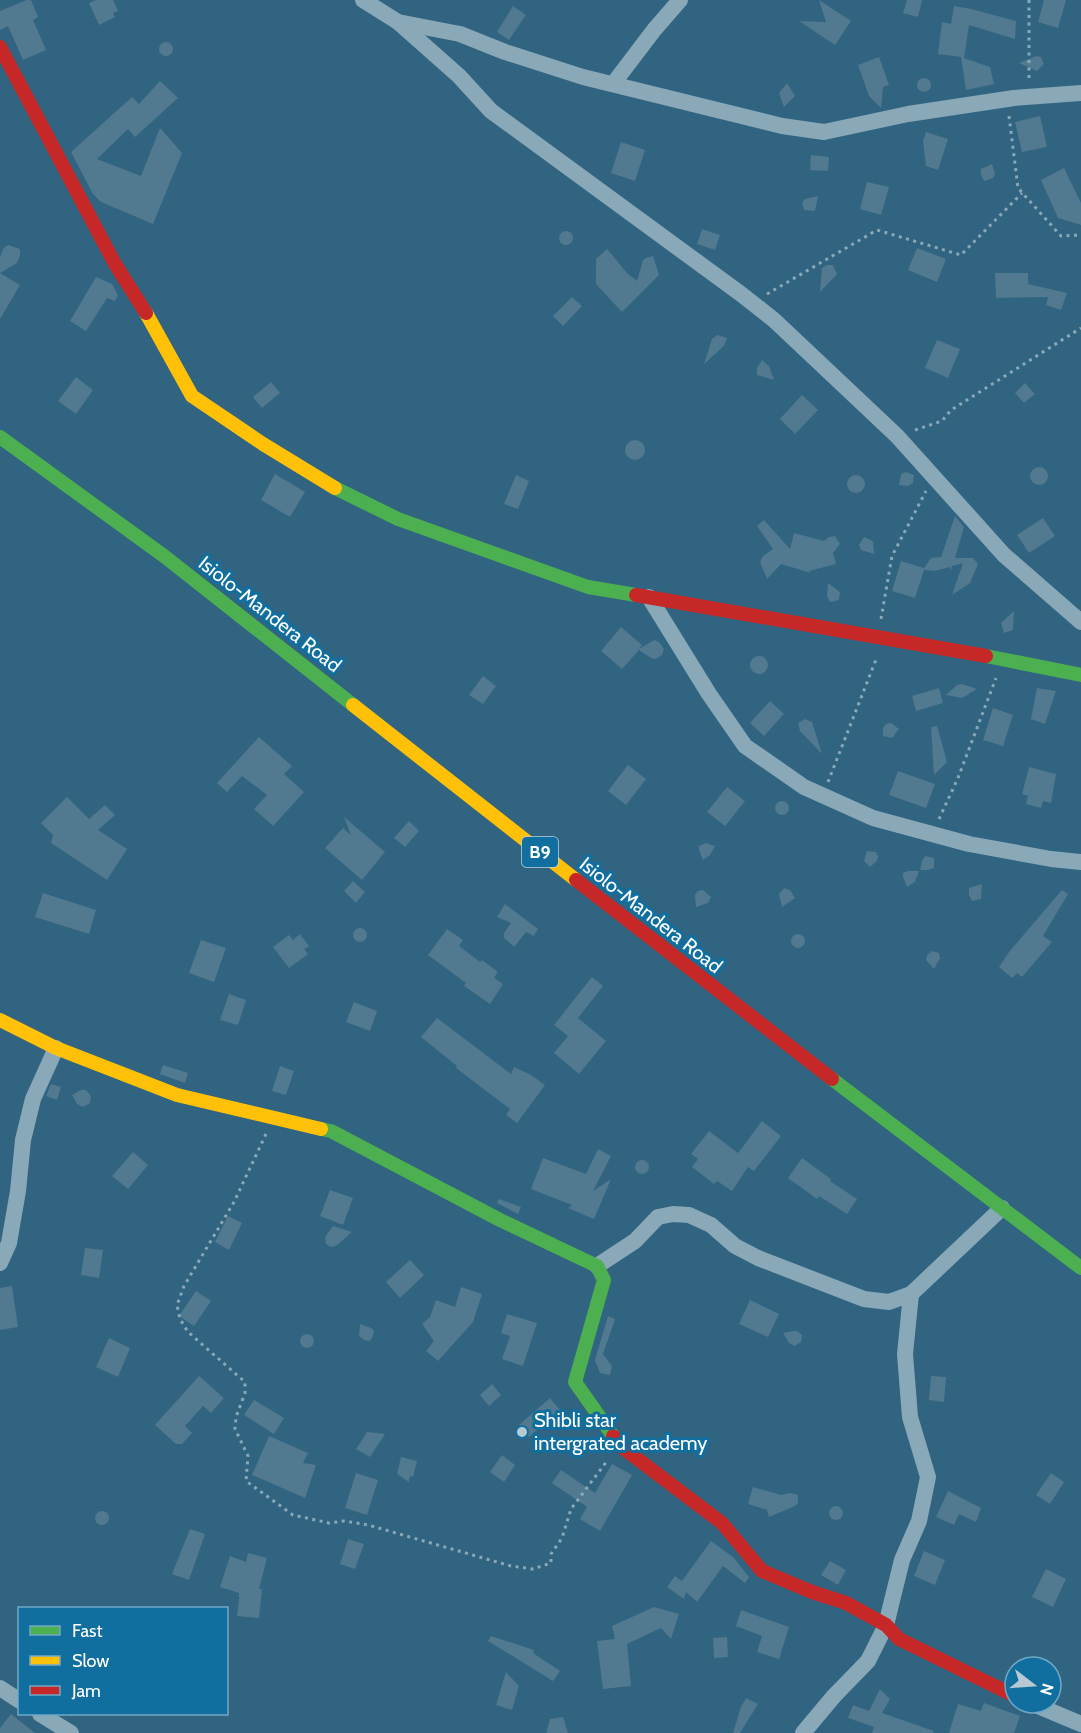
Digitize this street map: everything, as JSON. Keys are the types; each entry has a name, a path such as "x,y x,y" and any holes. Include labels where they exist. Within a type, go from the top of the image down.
{"main road":[{"path":"0,47 115,264 160,336 192,396 263,444 330,485 399,519 588,587 1002,659 1081,675"},
{"name":"Isiolo-Mandera Road","path":"0,437 164,556 732,1003 1081,1268"},
{"path":"0,1020 56,1048 177,1095 331,1131 500,1220 597,1266 604,1280 575,1382 619,1445 722,1523 762,1571 812,1592 846,1602 885,1625 899,1639 1003,1690"}],"street":[{"path":"363,0 398,22 459,76 491,111 752,303 897,436 1004,555 1081,622"},
{"path":"613,84 680,0"},
{"path":"398,22 460,34 505,52 583,77 782,126 824,132 908,114 1007,99 1081,93"},
{"path":"649,597 709,694 745,746 804,787 873,818 932,834 969,844 1081,862"},
{"path":"0,1263 9,1244 18,1191 23,1140 30,1109 56,1048"},
{"path":"597,1266 635,1241 658,1217 673,1214 689,1215 711,1225 735,1246 758,1258 864,1299 889,1302 911,1294 1002,1208"},
{"path":"803,1733 868,1661 885,1625 902,1560 919,1521 928,1477 910,1417 905,1354 911,1294"},
{"path":"0,1688 18,1700"},
{"path":"43,1715 71,1733"},
{"path":"1060,1715 1081,1724"}],"path":[{"path":"1029,0 1029,97"},
{"path":"1007,99 1017,188 1061,236 1081,235"},
{"path":"752,303 876,230 961,255 1022,193"},
{"path":"897,436 942,421 951,410 1081,328"},
{"path":"823,794 844,745 881,638 892,556 934,477"},
{"path":"932,834 958,778 1002,659"},
{"path":"276,1117 260,1144 234,1202 183,1287 177,1305 180,1319 188,1332 245,1382 235,1429 248,1456 246,1481 293,1515 329,1523 344,1521 368,1525 511,1566 533,1569 551,1563 551,1554 562,1538 571,1509 619,1445"}],"building":[{"path":"31,0 38,17 33,20 46,50 23,60 8,26 0,30 0,11"},
{"path":"96,0 113,0 118,11 113,13 115,17 99,25 89,3"},
{"path":"819,0 851,21 835,45 799,21 826,22"},
{"path":"907,0 922,0 918,17 903,13"},
{"path":"1044,0 1066,0 1058,28 1038,22"},
{"path":"513,6 526,15 509,40 497,32"},
{"path":"954,6 1016,21 1015,39 969,25 964,58 990,67 994,84 966,90 961,57 938,54 942,22 951,24"},
{"path":"163,42 169,42 173,49 169,56 163,56 159,52 159,46"},
{"path":"1036,56 1041,57 1044,64 1037,71 1019,63"},
{"path":"879,57 889,85 883,87 881,108 869,96 858,65"},
{"path":"921,78 927,78 931,85 927,92 921,92 917,88 917,82"},
{"path":"160,81 178,98 135,137 128,129 97,159 141,176 160,128 182,153 153,224 101,202 93,194 71,152 132,97 139,104"},
{"path":"787,83 795,96 784,107 779,93"},
{"path":"1040,116 1047,147 1022,152 1015,122"},
{"path":"926,132 948,139 938,170 926,166 923,141"},
{"path":"621,142 645,150 635,181 611,173"},
{"path":"811,155 829,157 828,171 810,170"},
{"path":"992,164 995,174 993,178 984,181 981,169"},
{"path":"1064,168 1081,203 1081,225 1058,218 1041,180"},
{"path":"867,182 889,187 881,215 860,209"},
{"path":"818,196 815,211 804,210 802,203 805,199"},
{"path":"702,229 720,235 715,250 697,244"},
{"path":"563,231 569,231 573,238 569,245 563,245 559,241 559,235"},
{"path":"8,245 20,249 17,263 0,273 0,258 3,249"},
{"path":"917,248 946,259 937,282 908,270"},
{"path":"607,249 627,273 637,281 643,260 653,256 659,275 622,312 596,284 596,259"},
{"path":"833,265 837,274 820,292 822,268"},
{"path":"0,273 20,285 0,319"},
{"path":"995,273 1028,273 1028,284 1067,293 1061,310 1046,305 1048,297 996,298"},
{"path":"96,277 112,284 118,295 115,301 107,298 86,331 70,321"},
{"path":"572,297 582,306 563,326 553,316"},
{"path":"717,335 727,338 724,346 704,364 712,339"},
{"path":"937,340 960,349 948,378 925,368"},
{"path":"762,360 769,366 774,380 757,375 757,368"},
{"path":"76,377 93,390 76,414 58,401"},
{"path":"271,382 280,393 262,408 253,397"},
{"path":"1025,383 1035,394 1024,403 1015,393"},
{"path":"802,395 818,410 795,434 780,419"},
{"path":"635,440 642,443 645,450 642,457 635,460 628,457 625,450 628,443"},
{"path":"1039,467 1045,470 1048,476 1045,482 1039,485 1033,482 1030,476 1033,470"},
{"path":"906,472 914,475 913,483 908,486 899,485 901,474"},
{"path":"275,474 305,492 290,517 261,500"},
{"path":"516,475 529,481 518,509 504,504"},
{"path":"856,475 862,478 865,484 862,490 856,493 850,490 847,484 850,478"},
{"path":"955,516 964,527 955,558 973,558 978,564 970,583 952,595 963,563 952,566 951,571 950,567 935,571 924,570 915,598 892,591 901,561 924,568 931,558 941,557"},
{"path":"1043,518 1055,536 1029,553 1017,535"},
{"path":"764,520 790,549 794,533 824,541 835,536 840,544 833,553 836,564 809,571 811,573 781,564 767,579 760,562 763,556 773,549 757,526"},
{"path":"864,537 873,542 874,554 861,550 859,545"},
{"path":"828,583 840,592 839,599 836,601 830,602 827,596"},
{"path":"1014,611 1013,630 1004,633 1001,623"},
{"path":"621,627 642,645 639,649 654,640 659,642 664,649 662,655 656,659 651,658 639,650 622,669 601,651"},
{"path":"759,656 765,659 768,665 765,671 759,674 753,671 750,665 753,659"},
{"path":"483,676 496,686 483,704 469,695"},
{"path":"962,684 977,689 962,698 946,695 957,685"},
{"path":"939,688 943,703 916,711 912,696"},
{"path":"1037,688 1056,691 1045,724 1031,719"},
{"path":"770,701 784,714 764,736 750,723"},
{"path":"993,708 1013,715 1003,746 983,740"},
{"path":"805,719 812,722 822,754 800,731 798,723"},
{"path":"891,723 899,729 892,738 883,736 883,728 886,724"},
{"path":"937,726 947,762 934,775 931,727"},
{"path":"259,737 292,766 284,774 304,792 273,826 254,809 267,795 242,776 227,792 217,783"},
{"path":"628,765 646,779 626,805 608,791"},
{"path":"1029,767 1056,774 1051,803 1043,801 1041,808 1026,804 1028,796 1022,794"},
{"path":"898,771 935,784 926,808 889,795"},
{"path":"727,787 745,801 725,826 707,812"},
{"path":"67,797 89,819 105,805 115,815 98,830 127,849 107,880 51,843 53,835 41,823"},
{"path":"779,801 785,801 789,808 785,815 779,815 775,811 775,805"},
{"path":"344,817 385,852 362,880 325,848 343,828 351,835"},
{"path":"409,821 419,831 405,847 394,838"},
{"path":"706,843 715,846 710,855 703,860 699,846"},
{"path":"867,851 876,852 878,857 870,867 864,861"},
{"path":"925,856 934,858 934,868 920,870"},
{"path":"919,871 915,882 907,887 903,873"},
{"path":"353,881 365,892 356,903 344,891"},
{"path":"982,884 981,899 972,901 969,888"},
{"path":"784,888 790,890 795,898 782,907 779,894"},
{"path":"703,890 711,897 708,903 696,907 695,895 698,891"},
{"path":"1062,890 1068,894 1043,936 1052,942 1022,977 1017,973 1012,978 999,967"},
{"path":"43,893 96,910 89,934 35,917"},
{"path":"505,904 538,929 534,936 526,932 514,947 504,938 504,933 511,923 497,917"},
{"path":"357,928 363,928 367,935 363,942 357,942 353,938 353,932"},
{"path":"447,929 463,940 459,946 498,972 494,978 503,984 490,1004 464,986 466,983 428,955"},
{"path":"300,934 309,946 304,949 308,954 289,968 273,947 289,935 293,940"},
{"path":"795,934 801,934 805,941 801,948 795,948 791,944 791,938"},
{"path":"201,940 226,948 214,982 189,973"},
{"path":"932,951 939,953 940,958 934,969 926,960 927,955"},
{"path":"592,977 603,986 578,1018 606,1041 579,1074 554,1053 568,1036 554,1025"},
{"path":"229,994 246,1000 238,1025 220,1020"},
{"path":"354,1002 377,1011 370,1031 346,1022"},
{"path":"437,1018 511,1074 514,1067 545,1085 517,1123 506,1115 510,1109 456,1068 457,1066 421,1037"},
{"path":"163,1065 188,1073 185,1083 160,1074"},
{"path":"280,1066 294,1071 286,1095 272,1091"},
{"path":"51,1084 61,1087 57,1100 46,1096"},
{"path":"86,1090 91,1096 90,1103 83,1107 77,1104 72,1095"},
{"path":"762,1121 781,1136 754,1171 748,1167 732,1191 717,1181 714,1184 692,1167 698,1159 691,1154 709,1131 738,1153"},
{"path":"598,1149 611,1156 593,1191 611,1179 594,1219 568,1208 572,1205 531,1189 543,1158 586,1174"},
{"path":"133,1152 148,1165 128,1189 112,1176"},
{"path":"802,1158 857,1199 847,1214 819,1196 817,1199 788,1178"},
{"path":"639,1160 645,1160 649,1167 645,1174 639,1174 635,1170 635,1164"},
{"path":"330,1190 353,1198 343,1225 320,1216"},
{"path":"499,1199 521,1207 518,1214 497,1203"},
{"path":"228,1216 242,1223 229,1250 215,1242"},
{"path":"333,1226 352,1232 336,1246 331,1247 326,1244 325,1237"},
{"path":"85,1248 103,1250 99,1278 81,1275"},
{"path":"410,1260 424,1275 400,1298 386,1282"},
{"path":"12,1286 18,1327 0,1330 0,1288"},
{"path":"461,1287 482,1294 473,1322 438,1361 426,1351 434,1341 422,1324 430,1317 436,1300 455,1307"},
{"path":"196,1291 211,1301 194,1326 179,1316"},
{"path":"750,1300 779,1314 768,1337 739,1324"},
{"path":"507,1314 537,1323 523,1366 502,1359 510,1336 501,1333"},
{"path":"608,1316 615,1319 603,1354 612,1366 610,1375 600,1373 595,1360"},
{"path":"360,1324 374,1331 370,1341 359,1336"},
{"path":"793,1331 802,1335 801,1342 795,1346 789,1343 783,1333"},
{"path":"304,1334 310,1334 314,1341 310,1348 304,1348 300,1344 300,1338"},
{"path":"109,1338 130,1348 118,1377 96,1367"},
{"path":"199,1376 224,1398 211,1413 203,1406 185,1426 192,1433 182,1444 176,1444 155,1425"},
{"path":"931,1376 946,1377 944,1402 929,1400"},
{"path":"492,1384 501,1395 489,1406 480,1395"},
{"path":"550,1398 560,1410 529,1437 519,1425"},
{"path":"254,1400 284,1418 274,1434 244,1415"},
{"path":"367,1432 385,1434 370,1457 356,1449"},
{"path":"269,1436 308,1453 303,1463 316,1465 305,1498 252,1475"},
{"path":"502,1455 515,1465 504,1482 490,1472"},
{"path":"401,1457 417,1461 413,1477 410,1476 409,1482 397,1474"},
{"path":"612,1464 632,1475 600,1531 580,1519 587,1507 552,1483 561,1470 595,1493"},
{"path":"356,1473 378,1480 367,1515 345,1508"},
{"path":"1051,1473 1064,1482 1050,1504 1036,1495"},
{"path":"753,1487 781,1495 790,1493 798,1495 798,1503 769,1517 767,1510 748,1504"},
{"path":"948,1491 981,1508 976,1522 959,1514 954,1525 936,1517"},
{"path":"833,1506 839,1506 843,1513 839,1520 833,1520 829,1516 829,1510"},
{"path":"99,1511 105,1511 109,1518 105,1525 99,1525 95,1521 95,1515"},
{"path":"190,1529 205,1534 189,1580 172,1574"},
{"path":"348,1539 364,1544 355,1569 340,1564"},
{"path":"711,1541 733,1557 749,1577 745,1583 723,1566 697,1602 686,1592 684,1599 667,1587 675,1576 682,1581"},
{"path":"924,1551 945,1560 935,1585 914,1576"},
{"path":"248,1553 267,1558 259,1589 262,1589 259,1618 237,1616 239,1599 242,1599 239,1598 239,1593 220,1587 230,1556 246,1562"},
{"path":"830,1561 846,1570 838,1585 821,1575"},
{"path":"1046,1569 1066,1579 1053,1607 1032,1597"},
{"path":"654,1607 679,1614 671,1639 661,1628 627,1644 631,1686 603,1689 597,1641 615,1639 612,1626"},
{"path":"741,1610 789,1627 779,1659 757,1652 762,1636 736,1626"},
{"path":"491,1636 534,1650 533,1653 560,1671 553,1681 488,1641"},
{"path":"727,1637 728,1657 714,1658 713,1638"},
{"path":"506,1672 519,1686 512,1710 496,1705"},
{"path":"880,1689 890,1699 882,1713 934,1731 933,1733 872,1733 874,1727 848,1718 853,1705 869,1711"},
{"path":"746,1698 758,1704 740,1733 733,1733 741,1707"},
{"path":"984,1703 1003,1710 1003,1715 1020,1716 1014,1733 949,1733 958,1704 981,1711"},
{"path":"11,1714 35,1733 0,1733 0,1728"},
{"path":"563,1717 568,1733 546,1733 550,1719"}],"traffic: fast":[{"path":"0,437 164,556 353,705"},
{"path":"335,488 398,519 588,587 636,595"},
{"path":"986,656 1081,675"},
{"path":"832,1079 1081,1268"},
{"path":"321,1129 331,1131 500,1220 597,1266 604,1280 575,1382 613,1436"}],"traffic: slow":[{"path":"146,313 192,396 263,444 335,488"},
{"path":"353,705 576,880"},
{"path":"0,1020 56,1048 177,1095 321,1129"}],"traffic: jam":[{"path":"0,47 115,264 146,313"},
{"path":"636,595 986,656"},
{"path":"576,880 832,1079"},
{"path":"613,1436 619,1445 722,1523 762,1571 812,1592 846,1603 886,1625 899,1639 1003,1690"}],"place":[{"name":"Shibli star intergrated academy","path":"522,1432"}]}
